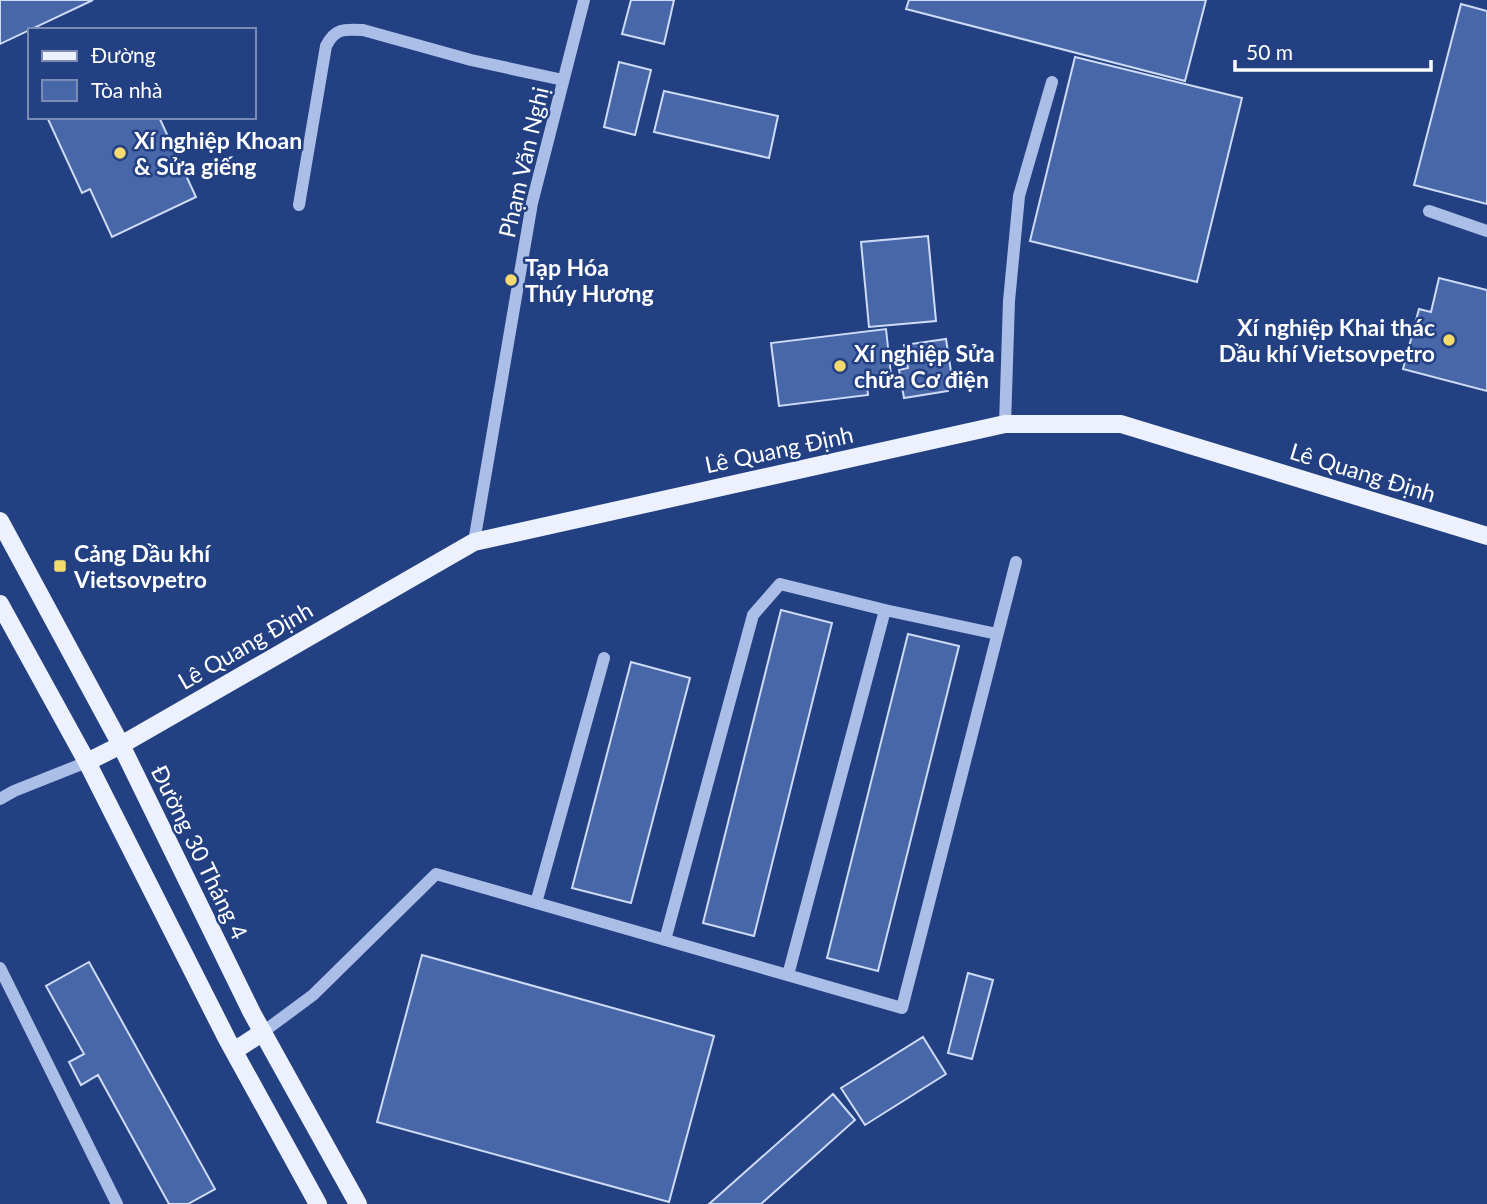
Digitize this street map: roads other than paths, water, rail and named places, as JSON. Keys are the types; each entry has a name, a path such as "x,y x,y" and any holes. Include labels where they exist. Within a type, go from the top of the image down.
{"main road":[{"name":"Lê Quang Định","path":"88,762 474,542 1005,424 1121,424 1487,536"},
{"name":"Đường 30 Tháng 4","path":"0,521 121,745 246,1001 358,1204"},
{"path":"0,604 88,762 234,1051 318,1204"},
{"path":"234,1051 263,1032"}],"street":[{"name":"Phạm Văn Nghị","path":"474,542 532,203 584,0"},
{"path":"299,205 326,46 329,38 344,29 363,30 471,60 564,80"},
{"path":"1005,424 1009,300 1019,196 1052,82"},
{"path":"1429,211 1487,231"},
{"path":"263,1032 313,995 436,874 902,1008 1016,562"},
{"path":"665,940 753,615 780,584 997,634"},
{"path":"788,975 885,610"},
{"path":"536,903 604,658"},
{"path":"0,799 88,762"},
{"path":"0,968 117,1204"}],"place":[{"name":"Xí nghiệp Khoan & Sửa giếng","path":"120,153"},
{"name":"Tạp Hóa Thúy Hương","path":"511,280"},
{"name":"Xí nghiệp Khai thác Dầu khí Vietsovpetro","path":"1449,340"},
{"name":"Xí nghiệp Sửa chữa Cơ điện","path":"840,366"},
{"name":"Cảng Dầu khí Vietsovpetro","path":"60,566"}]}
